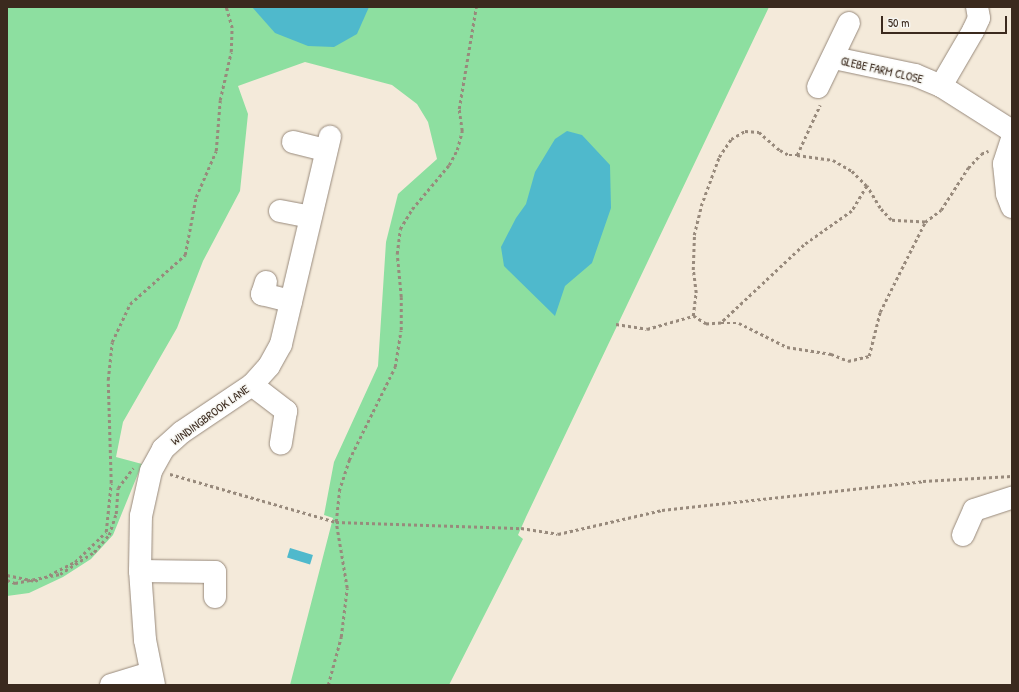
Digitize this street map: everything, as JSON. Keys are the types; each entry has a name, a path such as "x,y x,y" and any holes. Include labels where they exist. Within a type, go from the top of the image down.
{"street":[{"path":"940,86 973,31 979,18 978,7"},
{"name":"GLEBE FARM CLOSE","path":"818,87 834,58 848,23"},
{"name":"GLEBE FARM CLOSE","path":"834,58 915,75 940,86 1012,131"},
{"path":"1012,139 1004,164 1007,194 1012,207"},
{"name":"WINDINGBROOK LANE","path":"152,679 141,604 140,571 141,516 151,471 163,449 182,432 252,385 269,366 281,344 328,144 293,142"},
{"path":"280,211 310,217"},
{"path":"266,282 262,294 291,301"},
{"path":"252,385 286,411 281,444"},
{"path":"963,535 974,510 1012,498"},
{"path":"140,571 215,572 215,597"},
{"path":"111,685 152,679"}],"path":[{"path":"7,575 35,581 75,562 106,532 111,483 108,380 112,342 130,304 185,255 196,197 216,151 220,100 231,52 232,28 226,7"},
{"path":"328,685 341,637 347,588 336,522 339,491 349,460 395,367 401,330 401,297 396,254 400,229 412,209 449,165 457,150 462,131 459,109 476,7"},
{"path":"797,154 822,103 818,87"},
{"path":"693,316 696,293 693,270 694,235 701,206 719,157 731,139 745,131 759,132 780,150 789,155 797,154 833,160 852,171 866,186 880,208 891,220 925,222"},
{"path":"616,324 647,329 693,316 706,324 739,323 787,347 831,354 848,361 869,356 880,312 925,222 941,210 968,168 981,154 992,149"},
{"path":"721,323 800,248 852,211 866,186"},
{"path":"44,577 60,574 94,552 109,536 116,514 118,488 131,467 151,471 160,475 168,474 336,522 521,528 558,534 662,510 923,481 1012,476"},
{"path":"7,580 15,583 29,580"}],"green space":[{"path":"7,7 769,7 526,517 518,535 523,539 449,685 290,685 333,518 324,515 334,462 378,366 386,242 398,194 437,159 428,122 417,104 392,85 305,62 238,86 248,114 240,191 203,261 177,328 123,422 116,457 142,464 113,535 91,559 63,577 29,593 7,596"}],"water":[{"path":"252,7 369,7 357,34 334,47 308,46 275,33"},
{"path":"567,131 582,135 610,165 611,208 592,263 565,286 555,316 504,266 501,247 516,218 526,204 535,172 555,139"},
{"path":"290,548 313,555 310,565 287,558"}]}
